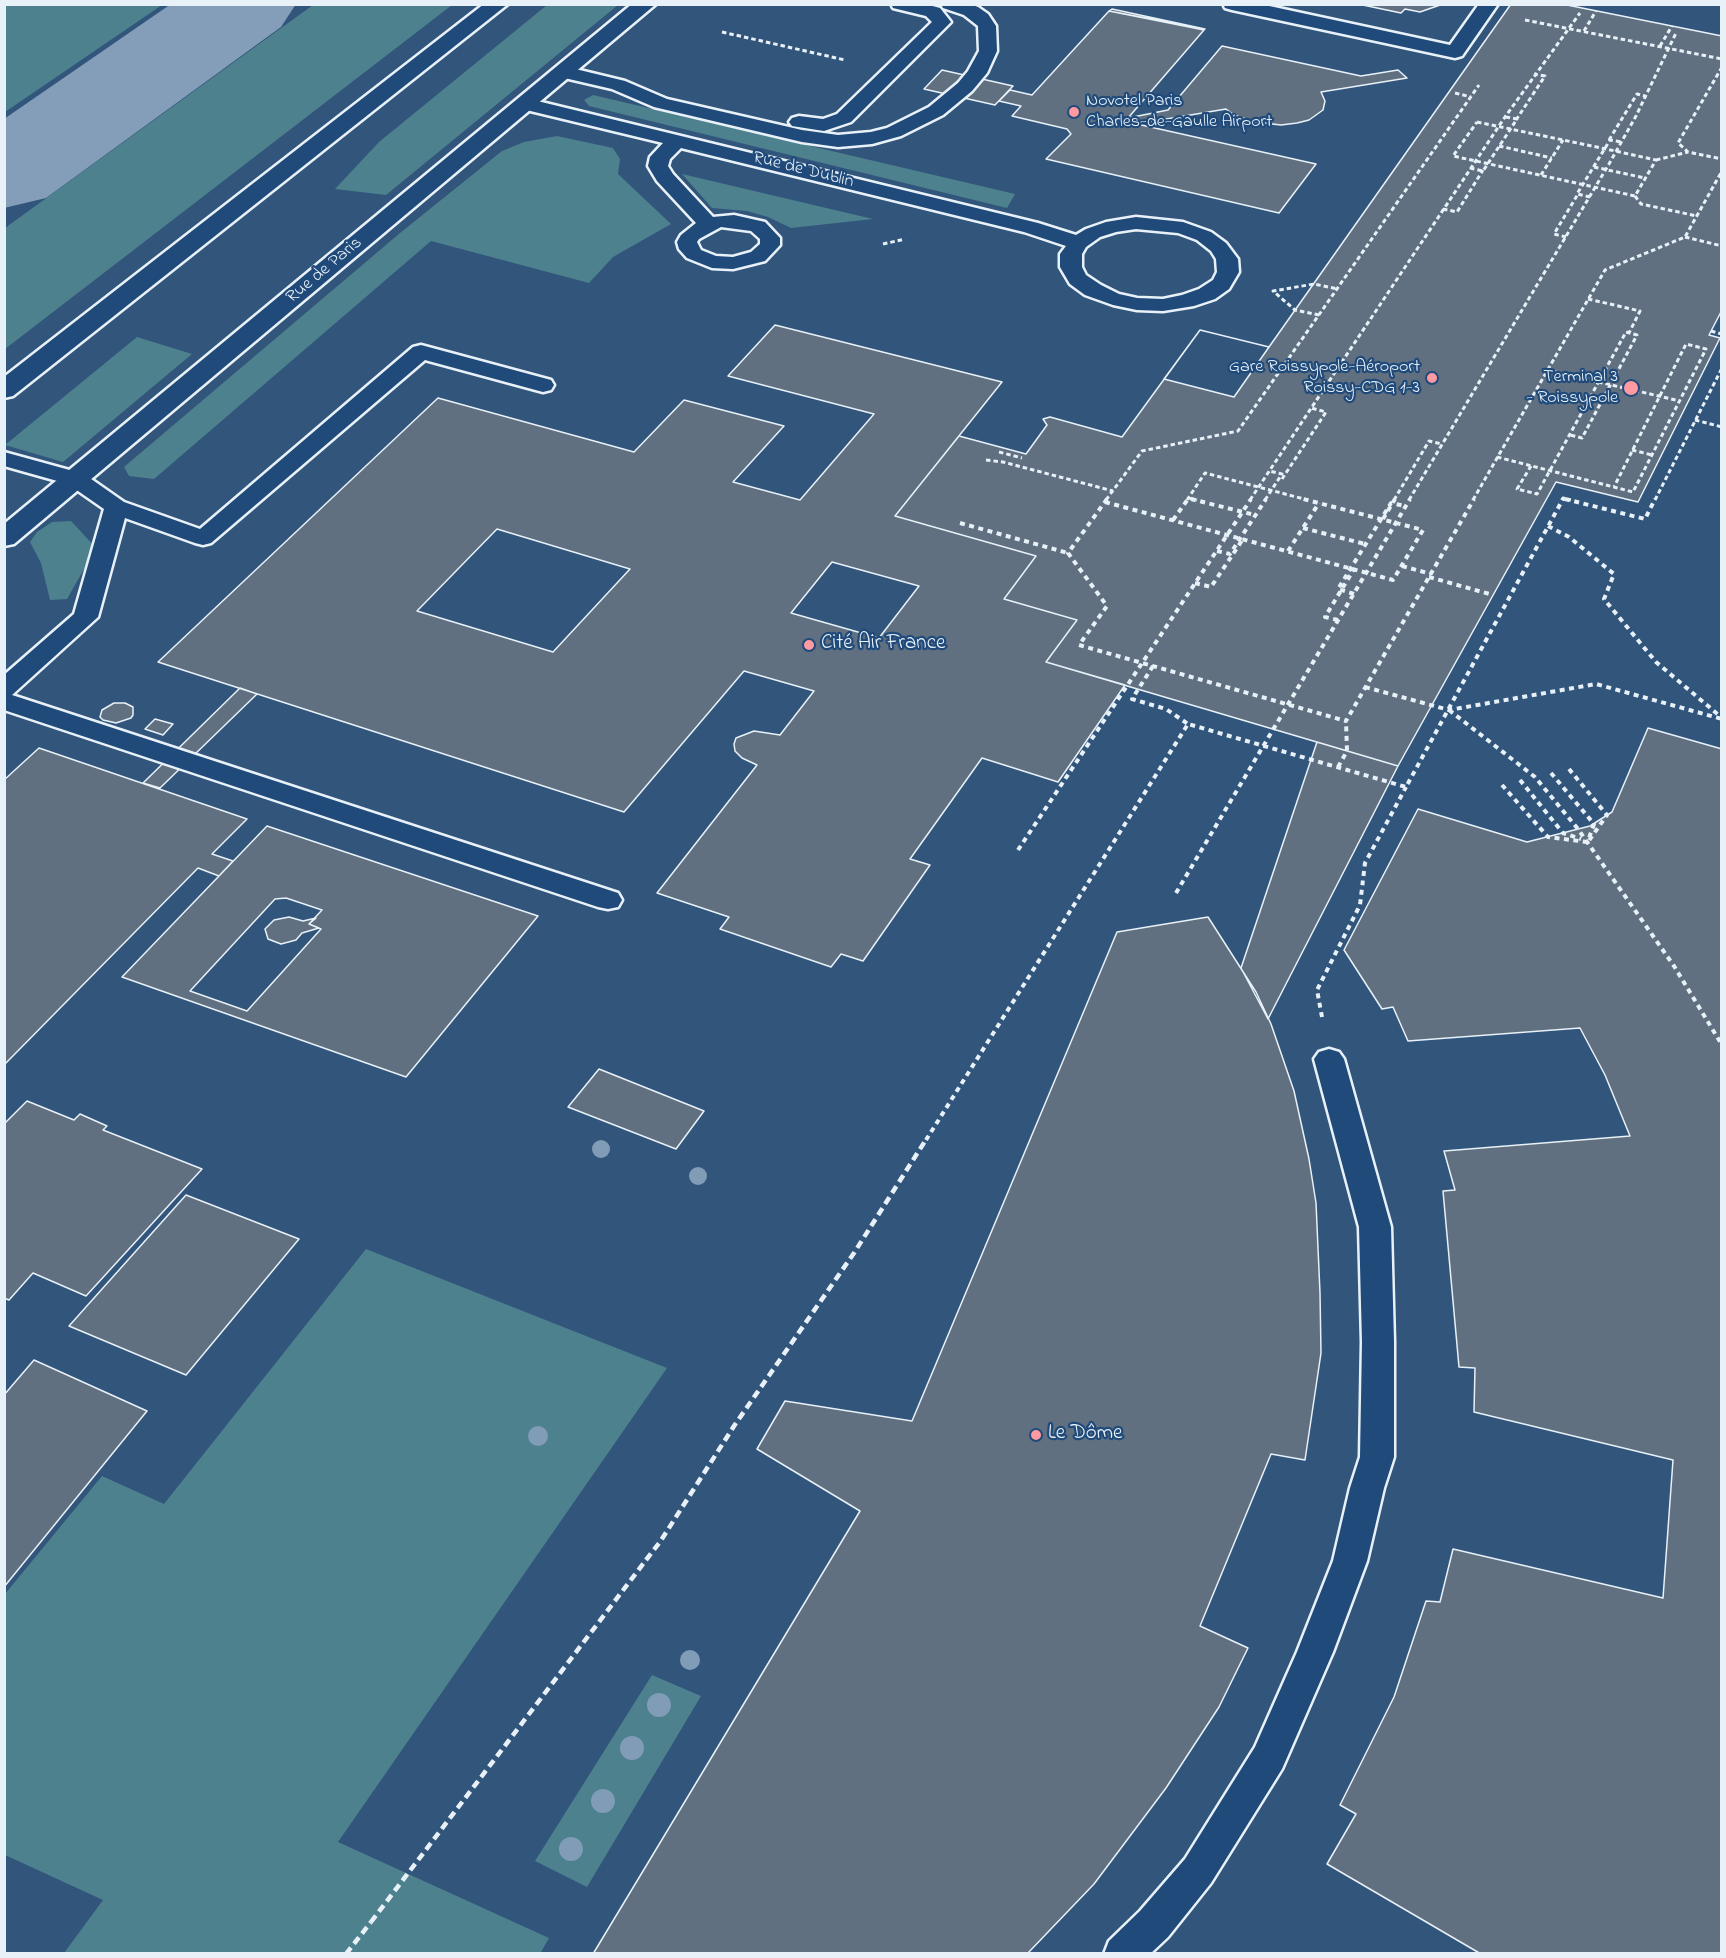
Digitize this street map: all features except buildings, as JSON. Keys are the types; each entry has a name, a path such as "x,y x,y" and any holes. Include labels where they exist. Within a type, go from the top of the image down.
{"street":[{"path":"4,390 498,4"},
{"name":"Rue de Paris","path":"4,538 646,4"}],"lane":[{"path":"563,72 618,86 674,93 813,125 834,123 844,118 942,22 933,12 900,4"},
{"path":"618,86 661,103 802,136 838,141 872,138 905,127 936,111 965,87 977,73 988,51 987,26 971,11 950,4"},
{"path":"1232,4 1455,52 1489,4"},
{"name":"Rue de Dublin","path":"525,104 1031,227 1079,243"},
{"path":"677,141 660,157 658,166 664,177 708,224"},
{"path":"1136,223 1183,228 1219,247 1227,259 1228,272 1221,284 1207,294 1186,301 1137,304 1113,299 1093,291 1078,279 1071,267 1071,254 1079,243 1094,233 1113,226 1136,223"},
{"path":"4,459 76,479 116,507 203,538 421,352 543,385"},
{"path":"4,689 86,617 116,507"},
{"path":"4,701 608,900"},
{"path":"1123,1953 1154,1924 1198,1871 1269,1758 1315,1652 1350,1561 1367,1488 1377,1457 1378,1342 1375,1227 1329,1059"}],"path":[{"path":"1584,31 1596,11"},
{"path":"1018,850 1470,168 1534,74 1580,13"},
{"path":"1519,29 1526,19 1722,59"},
{"path":"1660,46 1672,26"},
{"path":"1176,892 1590,197 1622,142 1676,33"},
{"path":"1689,152 1678,143 1722,67"},
{"path":"1514,124 1545,76 1534,74"},
{"path":"1068,553 1142,451 1238,431 1485,77"},
{"path":"1449,92 1471,97"},
{"path":"1608,144 1638,94 1645,96"},
{"path":"1470,168 1483,171 1517,119 1505,117"},
{"path":"1697,216 1641,204 1635,196 1453,156 1477,122 1656,160 1689,152 1722,159"},
{"path":"1541,175 1563,140"},
{"path":"1590,197 1577,194 1610,140 1622,142"},
{"path":"1499,146 1552,158"},
{"path":"1635,196 1656,160"},
{"path":"1594,167 1645,178"},
{"path":"1443,209 1457,212 1484,170"},
{"path":"1685,237 1722,171"},
{"path":"1566,237 1554,234 1581,191"},
{"path":"1338,767 1347,751 1346,721 1605,270 1685,237 1722,246"},
{"path":"1319,315 1295,310 1273,291 1314,284 1338,289"},
{"path":"1588,298 1640,311 1629,333"},
{"path":"1531,466 1517,489 1537,494 1626,332 1637,335 1582,438 1570,435"},
{"path":"1711,332 1722,334"},
{"path":"1497,457 1633,492 1707,349 1686,344 1614,487"},
{"path":"1317,990 1360,905 1365,863 1563,498 1646,519 1722,368"},
{"path":"1547,370 1680,401"},
{"path":"1273,491 1326,412 1311,408"},
{"path":"1695,420 1722,427"},
{"path":"1383,520 1429,441 1442,444"},
{"path":"1632,450 1652,455"},
{"path":"999,452 1022,458"},
{"path":"986,460 1004,462 1113,491"},
{"path":"1217,551 1230,554 1282,474 1269,471"},
{"path":"1105,502 1393,580 1423,530 1205,473 1173,520"},
{"path":"1189,498 1255,516"},
{"path":"1288,551 1319,503"},
{"path":"1354,594 1338,589 1390,503 1405,506"},
{"path":"960,523 1068,553 1107,606 1079,645 1346,721"},
{"path":"1548,526 1569,537 1614,574 1604,599 1656,662 1722,718"},
{"path":"1304,528 1365,544"},
{"path":"1196,583 1211,587 1243,539"},
{"path":"1402,566 1493,595"},
{"path":"1338,620 1325,617 1354,569"},
{"path":"1153,666 1132,699 1166,709 1188,723 1406,787"},
{"path":"1449,710 1596,684 1722,718"},
{"path":"1365,687 1449,710 1536,777 1588,842 1674,966 1722,1045"},
{"path":"346,1953 660,1542 734,1426 854,1253 1188,723"},
{"path":"1569,769 1607,815 1588,842"},
{"path":"1551,773 1594,824 1588,842"},
{"path":"1520,780 1563,833 1588,842"},
{"path":"1502,784 1548,837 1588,842"}],"shaded area":[{"path":"5,5 1721,5 1721,1953 5,1953"}],"green space":[{"path":"5,4 162,4 162,5 5,112"},
{"path":"313,5 452,5 5,349 5,228"},
{"path":"547,5 618,5 386,195 335,189 379,142"},
{"path":"593,95 1015,194 1007,208 589,106 584,100"},
{"path":"557,136 613,148 620,159 618,174 671,224 613,257 589,283 431,241 154,479 129,476 124,467 400,233 502,151 524,142"},
{"path":"682,174 873,219 791,228 768,217 747,211 712,208"},
{"path":"137,337 192,354 63,462 5,445"},
{"path":"71,521 96,548 67,599 50,600 41,563 30,542 37,532 52,522"},
{"path":"366,1249 667,1368 338,1842 549,1938 540,1954 64,1953 103,1900 5,1855 5,1594 102,1476 164,1504"},
{"path":"652,1675 701,1696 587,1887 535,1861"}],"taxiway":[{"path":"4,173 243,4"}],"place":[{"name":"Novotel Paris Charles-de-Gaulle Airport","path":"1074,112"},
{"name":"Gare Roissypole-Aéroport Roissy-CDG 1-3","path":"1432,378"},
{"name":"Terminal 3 - Roissypole","path":"1631,388"},
{"name":"Cité Air France","path":"809,645"},
{"name":"Le Dôme","path":"1036,1435"}]}
